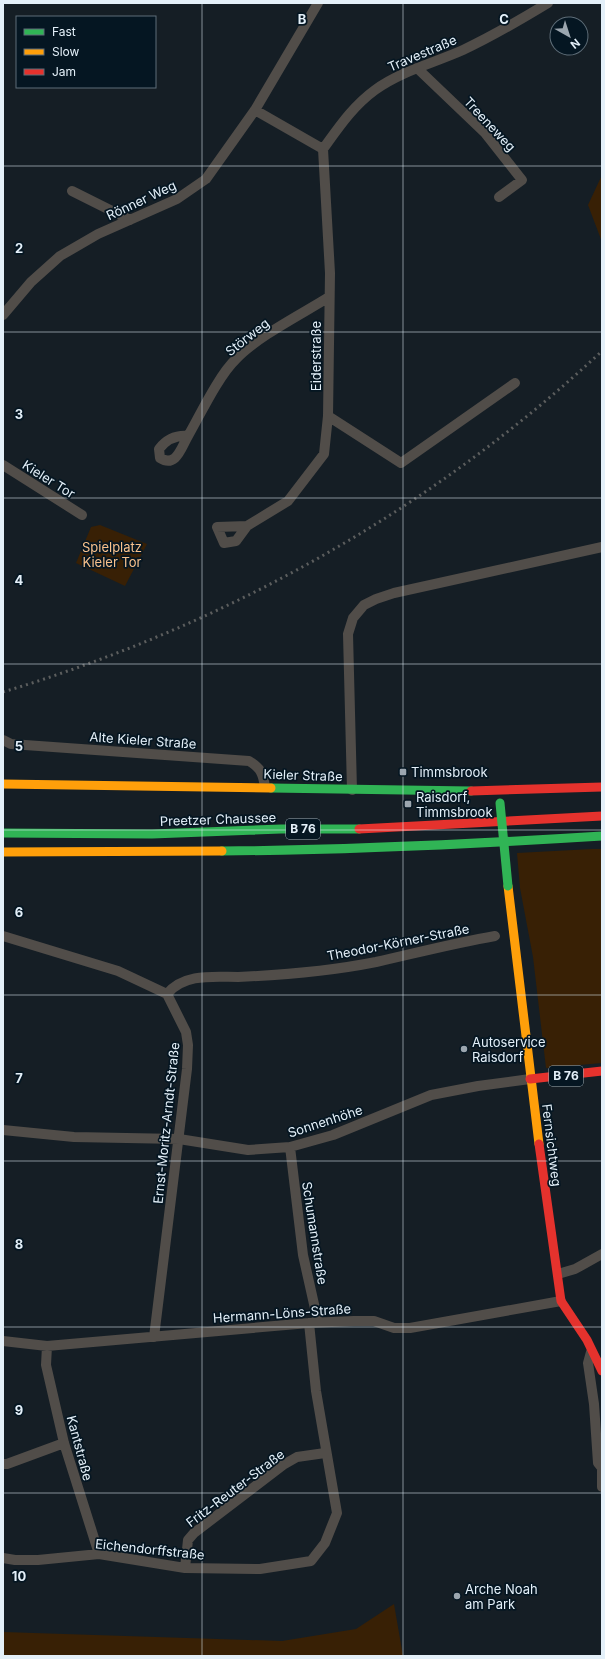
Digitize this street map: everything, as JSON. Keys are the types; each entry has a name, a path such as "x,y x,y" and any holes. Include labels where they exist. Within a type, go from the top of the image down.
{"main road":[{"name":"Kieler Straße","path":"3,784 265,787 352,790 498,790 602,787"},
{"name":"Fernsichtweg","path":"498,790 530,1079 561,1301 587,1340 591,1352 600,1363 602,1371"},
{"name":"Preetzer Chaussee","path":"3,833 152,834 281,830 372,830 602,816"},
{"name":"B 76","path":"3,852 331,850 600,837"},
{"name":"B 76","path":"530,1079 602,1071"}],"street":[{"name":"Rönner Weg","path":"3,315 31,282 60,256 98,234 178,199 206,179 255,110 318,3"},
{"name":"Travestraße","path":"323,149 349,112 362,100 392,78 462,50 505,30 548,3"},
{"name":"Treeneweg","path":"416,68 485,133 522,180 499,197"},
{"path":"255,110 323,149"},
{"name":"Eiderstraße","path":"247,526 288,501 324,454 328,416 330,297 329,238 323,149"},
{"path":"72,191 130,220"},
{"name":"Störweg","path":"188,436 235,359 257,342 330,297"},
{"path":"328,416 401,463 515,383"},
{"name":"Kieler Tor","path":"3,465 82,515"},
{"path":"352,790 348,634 353,618 364,605 376,599 413,588 602,547"},
{"name":"Alte Kieler Straße","path":"3,740 11,744 249,761 260,768 264,777 265,787"},
{"path":"3,936 118,971 167,994"},
{"name":"Theodor-Körner-Straße","path":"167,994 173,986 190,978 265,976 335,969 376,962 457,942 495,936"},
{"name":"Ernst-Moritz-Arndt-Straße","path":"154,1337 179,1139 188,1044 186,1032 167,994"},
{"name":"Sonnenhöhe","path":"3,1130 74,1137 179,1139 248,1150 290,1147 333,1135 431,1096 478,1086 530,1079"},
{"name":"Schumannstraße","path":"290,1147 303,1255 314,1323"},
{"path":"558,1274 575,1269 602,1254"},
{"name":"Hermann-Löns-Straße","path":"3,1341 47,1346 314,1323 374,1320 394,1328 410,1328 561,1301"},
{"name":"Eichendorffstraße","path":"3,1558 15,1560 38,1560 99,1554 185,1568 260,1569 311,1562 325,1543 337,1513 325,1454 316,1391 314,1323"},
{"name":"Kantstraße","path":"47,1346 46,1365 64,1444 99,1554"},
{"name":"Fernsichtweg","path":"591,1352 588,1362 594,1404 598,1463 602,1468 602,1481"},
{"path":"3,1464 7,1464 64,1444"},
{"name":"Fritz-Reuter-Straße","path":"185,1568 188,1540 194,1533 283,1465 297,1457 325,1454"}],"green space":[{"path":"602,175 602,242 588,205"},
{"name":"Spielplatz Kieler Tor","path":"100,525 147,544 125,586 76,563 91,527"},
{"path":"602,849 602,1063 546,1068 533,957 520,888 517,853"},
{"path":"394,1604 403,1656 3,1656 3,1632 282,1641 356,1629"}],"railway":[{"path":"3,692 86,665 167,633 245,597 322,556 396,511 468,462 536,409 602,351"}],"traffic: fast":[{"path":"271,788 471,791"},
{"path":"500,803 508,886"},
{"path":"3,833 152,834 281,829 359,829"},
{"path":"222,851 412,846 602,836"}],"traffic: slow":[{"path":"3,784 271,788"},
{"path":"3,852 222,851"},
{"path":"508,886 539,1144"}],"traffic: jam":[{"path":"471,791 602,787"},
{"path":"359,829 602,816"},
{"path":"530,1079 602,1071"},
{"path":"539,1144 561,1301 587,1340 602,1371"}],"place":[{"name":"Timmsbrook","path":"403,772"},
{"name":"Raisdorf, Timmsbrook","path":"408,804"},
{"name":"Autoservice Raisdorf","path":"464,1049"},
{"name":"Arche Noah am Park","path":"457,1596"}]}
